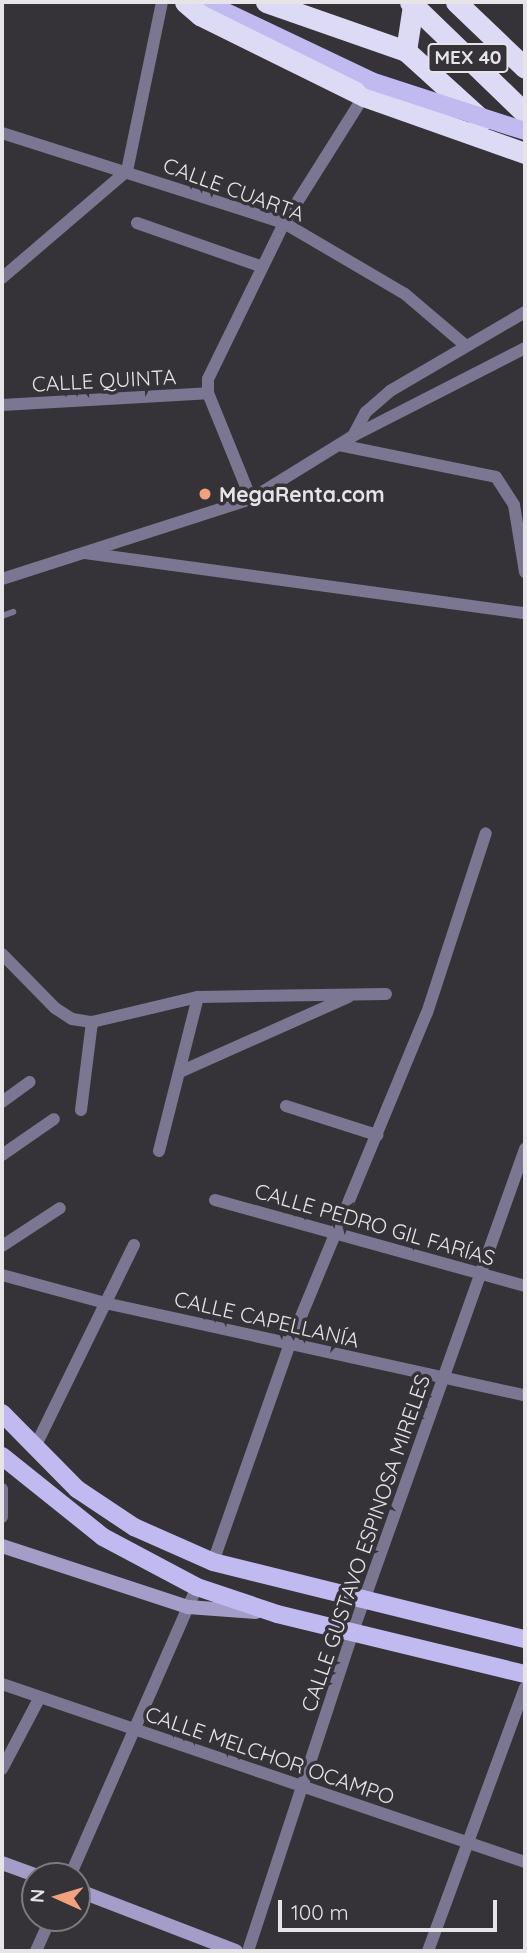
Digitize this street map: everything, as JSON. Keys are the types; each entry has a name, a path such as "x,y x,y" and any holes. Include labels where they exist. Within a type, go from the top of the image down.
{"highway":[{"path":"185,2 200,15 367,89 522,145"},
{"path":"266,2 406,51 522,145"},
{"name":"MEX 40","path":"456,2 525,68"},
{"path":"406,51 412,4"},
{"name":"MEX 40","path":"412,4 525,113"},
{"path":"487,32 525,45"}],"main road":[{"path":"205,2 367,89"},
{"path":"2,1413 77,1489 134,1527 213,1562 366,1597 525,1639"},
{"path":"2,1456 103,1537 197,1587 278,1614 525,1674"}],"street":[{"path":"2,278 127,171 162,2"},
{"path":"251,499 208,393 208,379 260,267 284,223 367,89"},
{"name":"CALLE CUARTA","path":"2,134 127,171 284,223 405,293 466,346"},
{"path":"137,223 260,267"},
{"path":"353,436 366,412 390,391 525,312"},
{"path":"2,579 251,499 353,436 525,348"},
{"name":"CALLE QUINTA","path":"2,405 208,393"},
{"path":"339,445 496,477 509,491 525,572"},
{"path":"81,553 525,613"},
{"path":"213,1562 290,1343 427,1013 486,833"},
{"path":"5,962 55,1008 72,1019 92,1022 198,997 386,994"},
{"path":"182,1071 353,995"},
{"path":"159,1151 182,1071 198,997"},
{"path":"81,1110 92,1022"},
{"path":"2,1102 30,1083"},
{"path":"286,1106 377,1135"},
{"path":"2,1155 54,1119"},
{"name":"CALLE GUSTAVO ESPINOSA MIRELES","path":"248,1951 354,1631 525,1149"},
{"name":"CALLE PEDRO GIL FARÍAS","path":"215,1199 525,1286"},
{"path":"2,1246 60,1208"},
{"path":"36,1447 134,1245"},
{"name":"CALLE CAPELLANÍA","path":"2,1275 105,1303 525,1395"},
{"path":"2,1489 4,1512"},
{"path":"2,1546 188,1607 278,1614"},
{"path":"76,1862 197,1587"},
{"name":"CALLE MELCHOR OCAMPO","path":"2,1684 302,1784 470,1846 525,1862"},
{"path":"428,1951 470,1846 525,1688"},
{"path":"2,1769 40,1698"},
{"path":"2,1863 21,1870"},
{"path":"91,1895 236,1951"},
{"path":"36,1951 45,1932"}],"lane":[{"path":"2,616 13,612"}],"place":[{"name":"MegaRenta.com","path":"205,494"}]}
